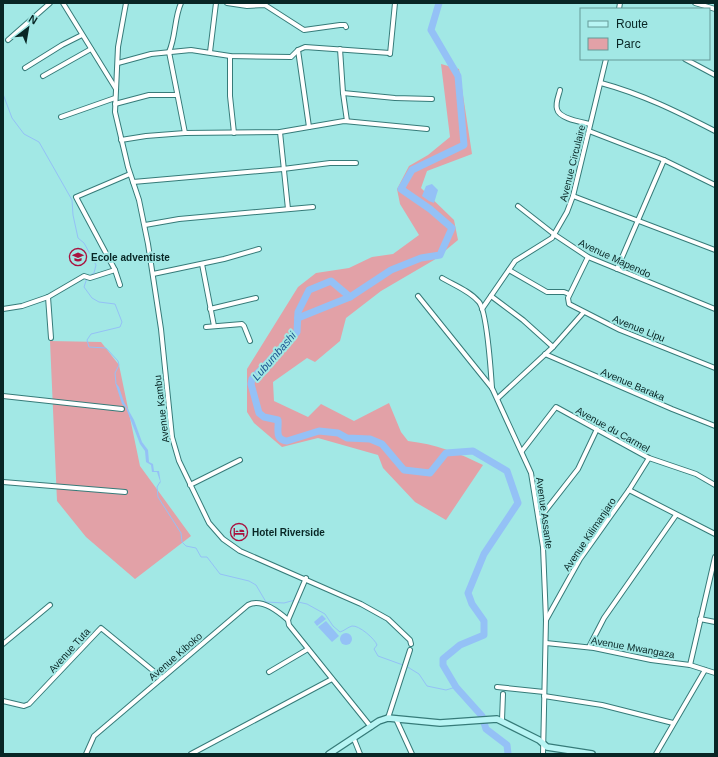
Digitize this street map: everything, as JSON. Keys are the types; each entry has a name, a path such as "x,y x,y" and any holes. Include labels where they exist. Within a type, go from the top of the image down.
{"street":[{"path":"8,40 50,3"},
{"path":"63,3 116,89"},
{"name":"Avenue Kambu","path":"126,3 118,47 115,104 121,140 145,225 161,329 172,437 176,452 190,485 209,523 222,539 240,550 306,578 361,604 388,619 411,641 411,644"},
{"path":"181,3 176,14 172,44 169,52 185,133"},
{"path":"210,52 213,13 216,3"},
{"path":"227,3 247,6 262,4 304,30 340,25 345,25 346,27"},
{"path":"118,63 169,52 191,50 230,56 288,57 293,56 298,50 308,47 390,54 395,3"},
{"path":"695,3 715,9"},
{"path":"25,68 62,45 82,35"},
{"path":"43,76 91,49"},
{"path":"340,49 343,93 347,121"},
{"path":"298,50 309,128"},
{"path":"230,56 230,96 234,132"},
{"name":"Avenue Circulaire","path":"482,309 515,261 529,251 550,242 568,212 606,60"},
{"path":"687,60 715,75"},
{"path":"107,75 117,71"},
{"path":"601,83 656,101 715,131"},
{"path":"560,90 557,102 558,112 563,116 590,124"},
{"path":"343,93 395,98 432,99"},
{"path":"115,104 145,96 177,95"},
{"path":"61,117 115,98"},
{"path":"121,140 146,136 185,133 280,132 309,128 338,121 427,129"},
{"path":"589,131 664,160 715,185"},
{"path":"280,132 288,209"},
{"path":"617,269 664,160"},
{"path":"133,182 283,169 330,163 356,163"},
{"path":"120,285 115,270 76,197 130,174"},
{"path":"573,196 715,250"},
{"path":"145,225 179,219 313,206"},
{"name":"Avenue Mapendo","path":"518,206 555,235 588,257 715,309"},
{"path":"153,274 202,264 259,249"},
{"path":"509,270 547,292 564,292 569,294 588,257"},
{"path":"202,264 214,326"},
{"path":"3,309 22,306 48,297 82,277 88,277 115,270"},
{"path":"442,278 475,298 482,309 490,361 492,388"},
{"name":"Avenue Lipu","path":"569,294 568,304 583,313 620,330 715,368"},
{"name":"Avenue Assante","path":"418,296 492,388 498,398 531,473 543,547 546,620 542,742"},
{"path":"491,296 523,320 552,347"},
{"path":"48,297 51,338"},
{"path":"210,309 256,298"},
{"path":"498,398 552,347 583,313"},
{"path":"206,327 242,324 250,341"},
{"name":"Avenue Baraka","path":"545,354 715,426"},
{"path":"3,396 122,409"},
{"name":"Avenue du Carmel","path":"522,451 554,407 649,458 696,474 715,485"},
{"path":"539,519 578,468 596,429"},
{"name":"Avenue Kilimanjaro","path":"546,620 580,559 629,490 649,458"},
{"path":"190,485 240,460"},
{"path":"3,482 126,492"},
{"path":"629,490 715,534"},
{"path":"589,647 604,618 676,514"},
{"path":"690,665 715,557"},
{"path":"306,578 288,620 308,650 371,727"},
{"name":"Avenue Kiboko","path":"86,754 94,736 250,604 254,603 276,609 288,620"},
{"path":"3,644 50,606"},
{"path":"700,619 715,622"},
{"name":"Avenue Tuta","path":"3,701 28,705 101,628 162,678"},
{"name":"Avenue Mwangaza","path":"546,643 589,647 650,660 690,665 715,673"},
{"path":"270,672 308,650"},
{"path":"388,718 410,650"},
{"path":"656,754 705,670"},
{"path":"191,754 332,679"},
{"path":"497,687 602,705 673,723"},
{"path":"502,720 503,694"},
{"path":"329,754 354,739 382,719 388,718 434,723 474,721 490,718 502,720 542,742 549,748 592,754"},
{"path":"396,719 412,754"},
{"path":"354,739 360,754"},
{"path":"542,742 543,754"}],"green space":[{"path":"441,64 459,69 472,154 427,171 421,188 454,220 458,240 434,260 381,291 346,318 340,341 315,362 307,358 273,382 274,401 308,417 321,404 354,421 389,403 401,432 408,441 428,444 447,450 483,465 446,520 415,502 383,468 378,455 318,438 282,447 254,423 247,412 247,369 298,287 316,273 349,268 372,257 393,254 419,235 400,204 397,189 409,166 428,155 450,137"},
{"path":"50,341 101,342 119,365 140,466 191,536 135,579 86,537 57,501"}],"water":[{"path":"432,184 438,190 434,203 422,196 426,186"},
{"path":"115,382 119,387 124,402 134,420 142,442 148,450 149,462 153,464 154,471 159,471 161,484 157,472 152,472 151,465 146,462 145,451 140,444 126,408 122,404"},
{"path":"322,615 326,619 317,626 314,622"},
{"path":"326,621 339,636 332,642 318,627"},
{"path":"346,633 350,635 352,639 350,643 346,645 342,643 340,639 342,635"}],"waterway":[{"name":"Lubumbashi","path":"439,3 431,30 458,76 464,145 412,170 401,189 430,209 452,228 440,255 421,258 391,270 350,297 331,281 309,290 298,312 297,332 252,379 251,384 259,413 264,417 278,420 278,434 283,440 287,441 319,431 338,433 347,438 370,439 382,444 404,470 430,473 446,453 473,451 507,471 518,503 484,554 468,593 472,604 484,621 484,635 460,645 443,659 443,665 456,687 482,716 486,729 507,745 508,754"},
{"path":"3,94 12,118 24,134 39,142 72,200 73,215 78,238 84,243 96,265 94,273 89,276"},
{"path":"87,278 84,287 92,298 99,302 115,304 122,322 120,327 91,334 87,340 89,347 106,348 118,361 119,365 115,373 116,383"},
{"name":"Lubumbashi","path":"298,318 350,297"},
{"path":"160,482 157,487 158,497 181,533 182,542 186,546 196,548 201,557 207,557 220,574 249,581 256,585 266,602 284,603 295,600"},
{"path":"298,602 307,604 325,614 333,626 340,632 352,626 359,628 376,642 377,645 374,649 378,656 403,665"},
{"path":"406,666 419,674 427,686 446,690 456,687"}],"place":[{"name":"Ecole adventiste","path":"78,257"},
{"name":"Hotel Riverside","path":"239,532"}]}
